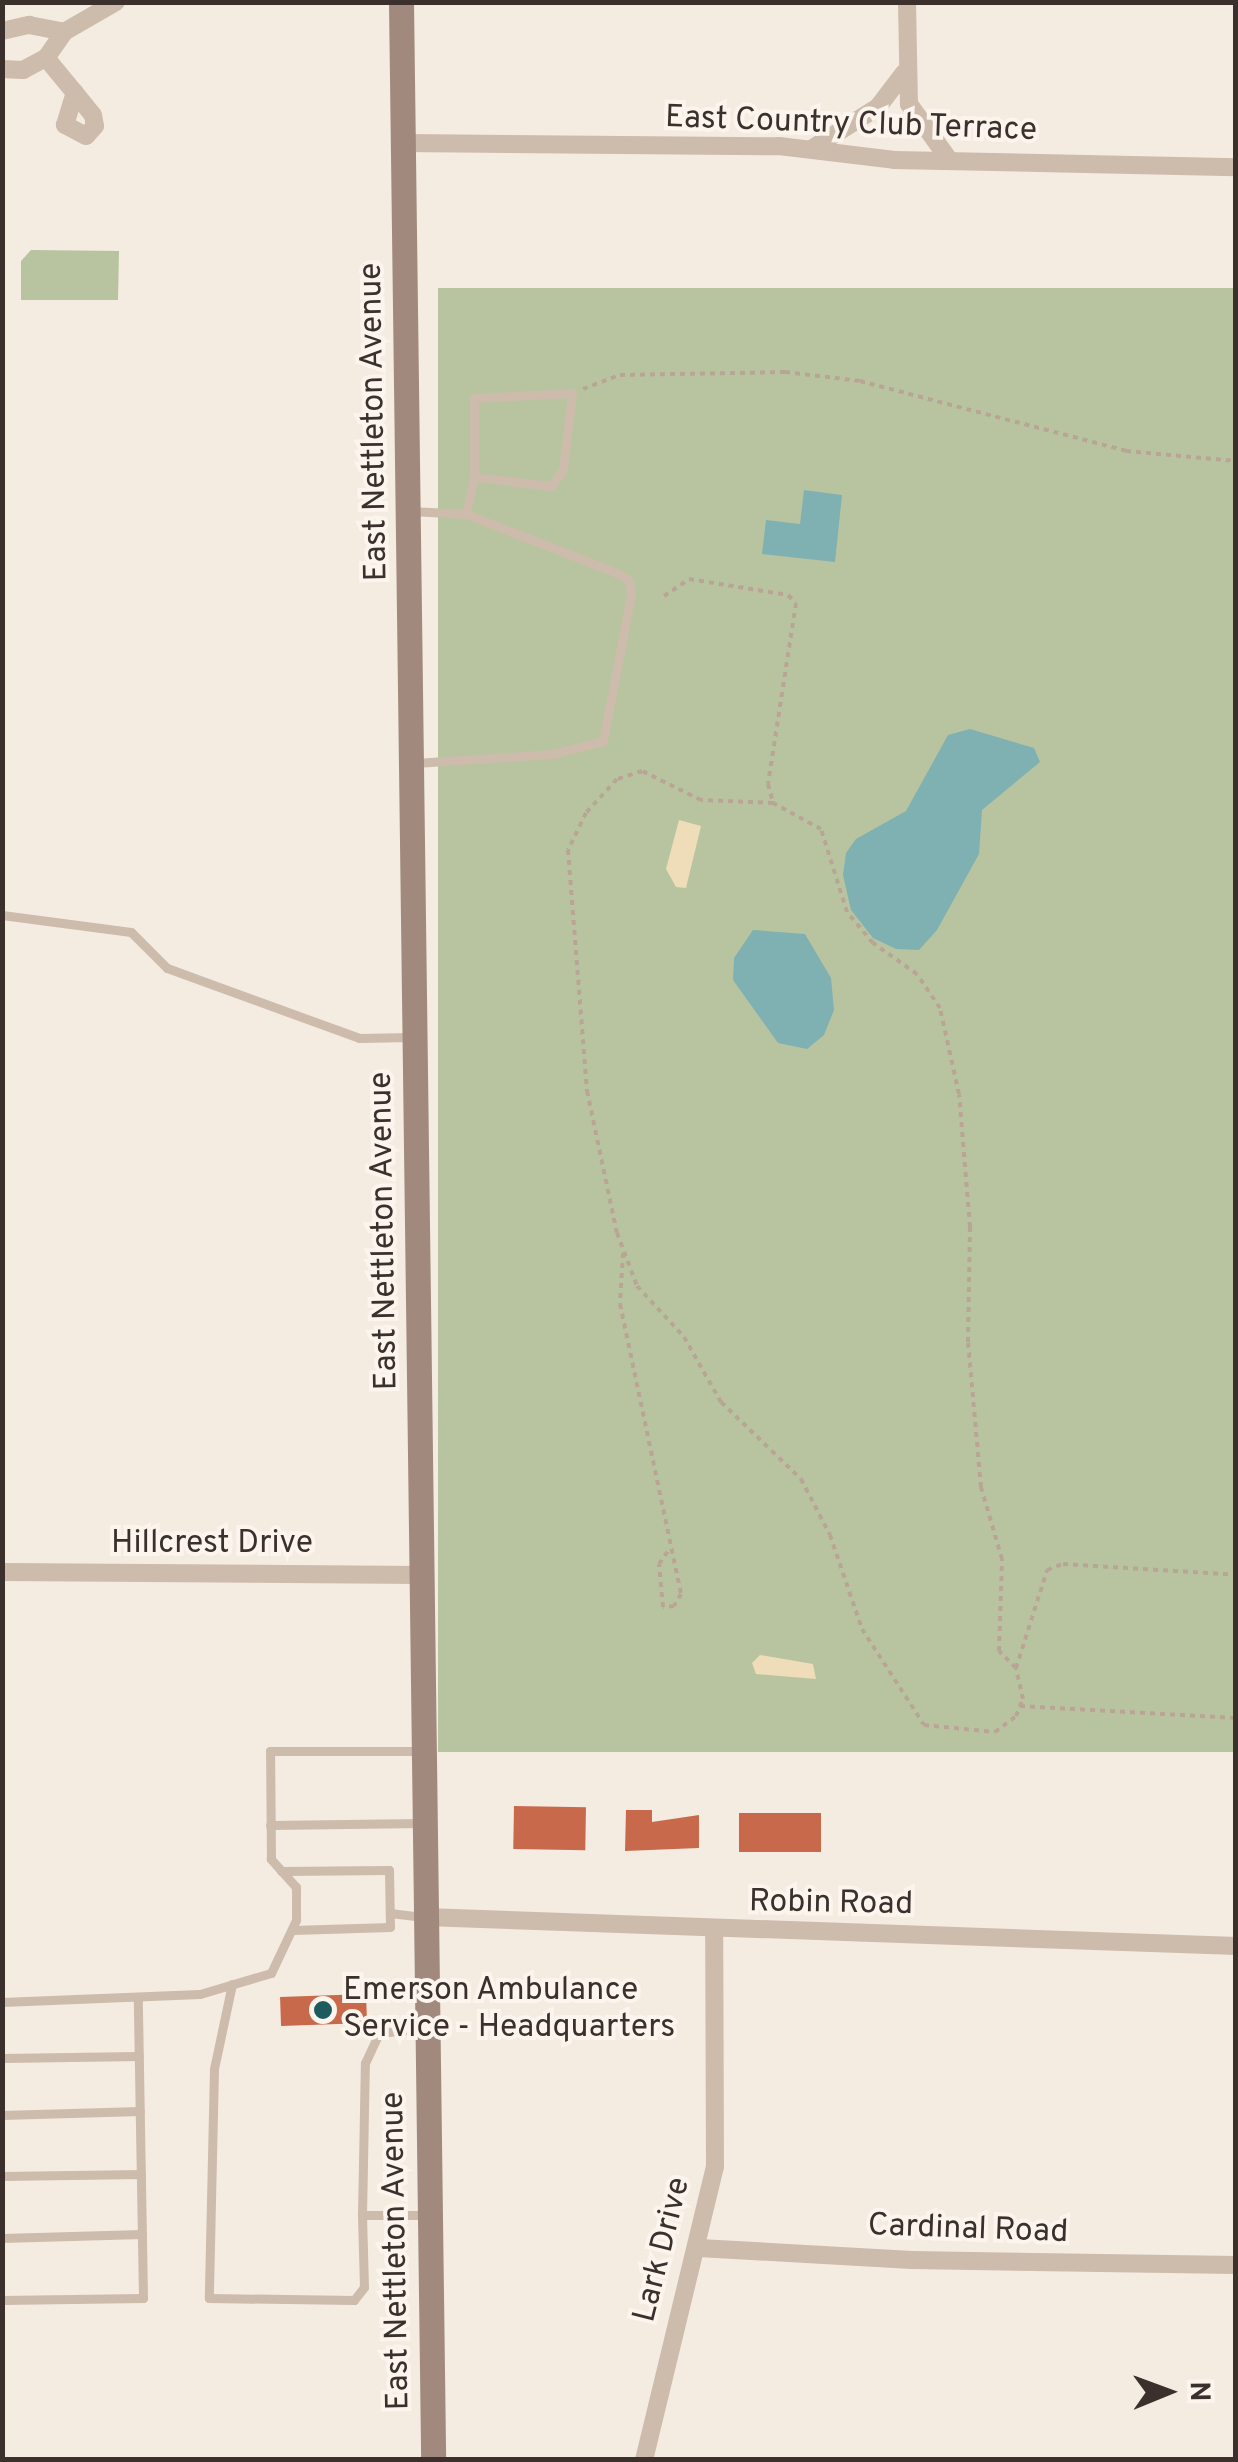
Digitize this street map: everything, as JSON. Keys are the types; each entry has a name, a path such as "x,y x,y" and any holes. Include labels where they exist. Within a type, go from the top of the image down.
{"main road":[{"name":"East Nettleton Avenue","path":"401,2 433,2460"}],"street":[{"path":"2,68 23,70 46,58 64,32 116,2"},
{"path":"907,2 904,72 923,132 950,161"},
{"path":"2,31 28,24 64,32"},
{"path":"46,58 75,93"},
{"path":"812,150 878,107 904,72"},
{"name":"East Country Club Terrace","path":"404,143 812,150 950,161 1236,167"},
{"name":"Hillcrest Drive","path":"2,1572 421,1575"},
{"name":"Robin Road","path":"425,1917 714,1932 1236,1946"},
{"name":"Lark Drive","path":"644,2460 699,2248 717,2118 714,1932"},
{"name":"Cardinal Road","path":"699,2248 912,2260 1236,2266"}],"lane":[{"path":"466,514 474,477 474,398 572,393 563,470 551,486 474,477"},
{"path":"408,511 466,514 628,580 603,741 553,754 413,763"},
{"path":"2,915 131,932 167,968 359,1038 415,1037"},
{"path":"2,2002 138,2000 271,1974 292,1930 296,1887 271,1859 270,1751 424,1751"},
{"path":"270,1825 424,1824"},
{"path":"281,1871 389,1870 390,1927 292,1930"},
{"path":"390,1913 425,1917"},
{"path":"232,1984 214,2069 209,2298 354,2300 364,2286 365,2062 379,2033 427,2028"},
{"path":"2,2300 143,2298 138,2000"},
{"path":"2,2058 140,2056"},
{"path":"2,2115 140,2111"},
{"path":"2,2176 141,2174"},
{"path":"362,2215 430,2215"},
{"path":"2,2238 142,2234"}],"path":[{"path":"572,393 620,375 785,372 860,382 1126,451 1236,461"},
{"path":"664,596 689,579 788,595 796,603 768,784 773,803"},
{"path":"1016,1668 999,1651 1002,1559 981,1487 974,1420 959,1094 940,1008 917,974 874,942 847,912 821,829 773,803 701,800 642,771 617,779 586,813 568,850 587,1092 624,1248 637,1286 684,1337 721,1402 800,1479 830,1535 862,1630 924,1725 995,1732 1020,1706 1236,1718"},
{"path":"624,1248 620,1304 681,1594 674,1606 663,1607 659,1564 670,1548"},
{"path":"1020,1706 1016,1668 1047,1570 1062,1564 1236,1576"}],"green space":[{"path":"31,250 119,251 118,300 21,300 21,261"},
{"path":"438,288 1235,288 1235,1752 438,1752"}],"sand":[{"path":"679,820 701,826 686,888 676,887 666,869"},
{"path":"760,1655 813,1664 816,1679 756,1674 752,1663"}],"water":[{"path":"804,490 842,495 835,562 762,554 766,520 800,524"},
{"path":"970,729 1034,748 1040,762 982,810 979,854 937,930 919,950 896,949 873,938 851,910 843,875 846,853 856,839 906,811 948,735"},
{"path":"753,930 805,934 831,978 834,1010 824,1035 807,1049 778,1043 733,980 734,958"}],"building":[{"path":"514,1806 586,1807 585,1850 513,1849"},
{"path":"626,1810 652,1810 652,1822 699,1815 699,1848 625,1851"},
{"path":"739,1813 821,1813 821,1852 739,1852"},
{"name":"Emerson Ambulance Service - Headquarters","path":"366,1994 367,2023 281,2026 280,1997"}],"place":[{"name":"Emerson Ambulance Service - Headquarters","path":"323,2010"}]}
